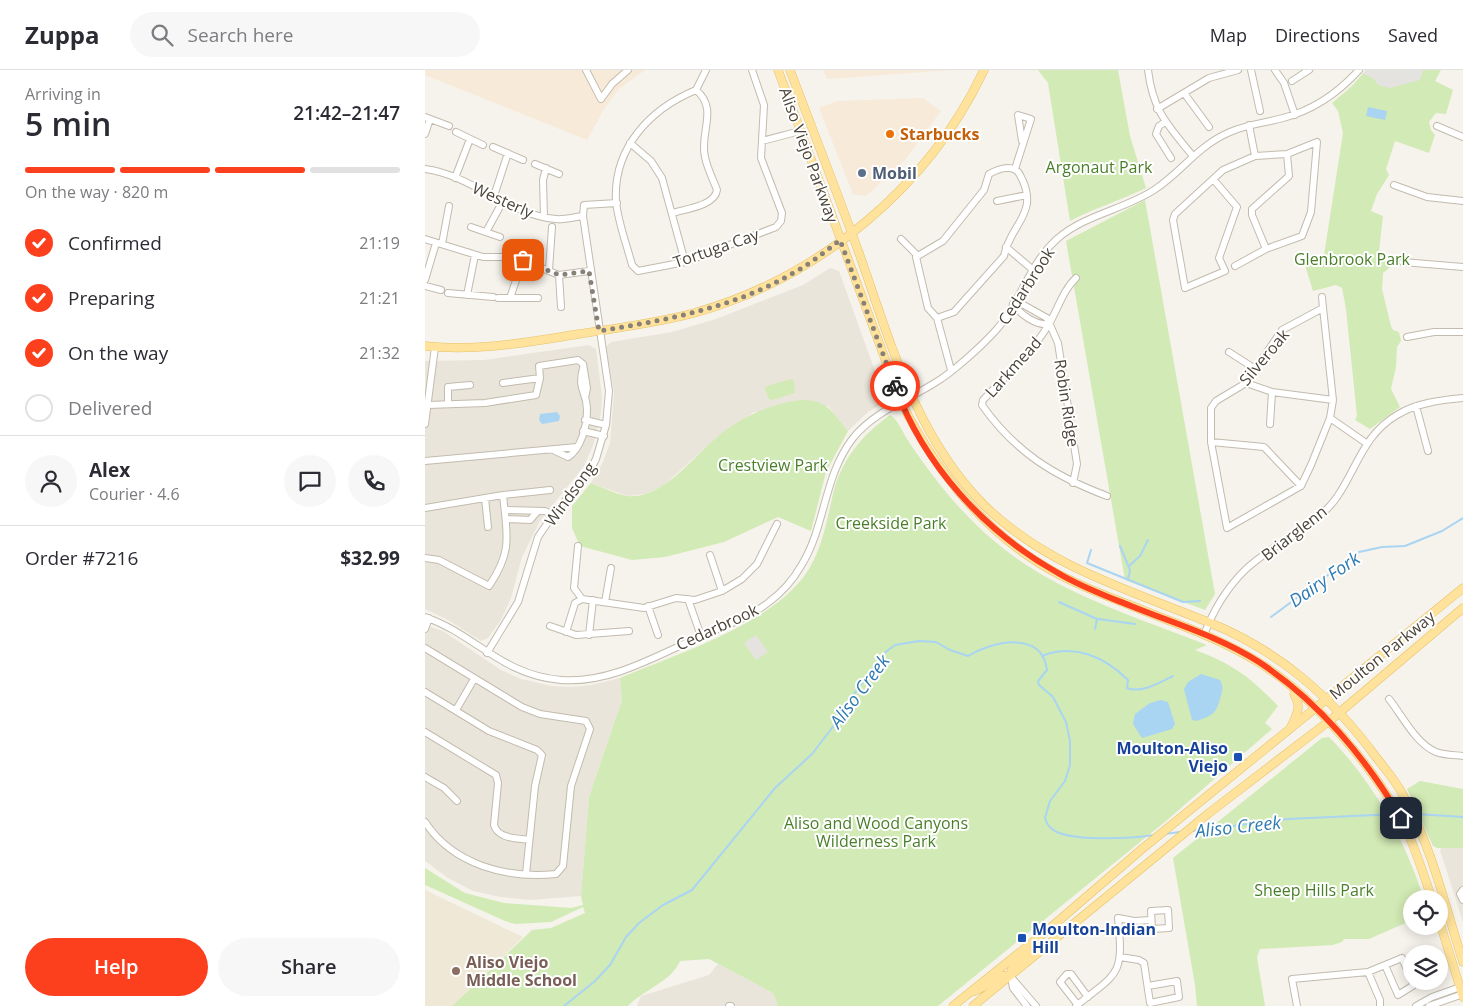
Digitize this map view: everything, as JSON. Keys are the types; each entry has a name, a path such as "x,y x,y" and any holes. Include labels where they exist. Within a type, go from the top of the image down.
{"main road":[{"name":"Aliso Viejo Parkway","path":"778,70 901,402 918,435 953,486 970,506 1013,544 1037,561 1075,582 1204,635 1259,662 1291,687 1328,721 1360,757 1386,793 1411,840 1429,890"},
{"name":"Aliso Viejo Parkway","path":"790,70 911,396 943,453 969,488 1016,532 1041,550 1083,572 1128,592 1209,622 1271,654 1328,699 1338,713 1364,741 1403,794 1423,837 1463,962"},
{"path":"425,346 511,345 676,317 727,302 792,274 881,210 951,129 984,70"},
{"path":"789,102 795,103 809,143 818,147"},
{"name":"Moulton Parkway","path":"953,1006 1049,929 1142,848 1316,709 1463,588"},
{"name":"Moulton Parkway","path":"973,1006 1209,813 1338,713 1463,608"},
{"path":"1290,728 1299,708 1299,702 1291,687"},
{"path":"969,992 985,988 998,977 1010,976 1013,966 1042,940 1049,929"},
{"path":"1444,935 1462,992"}],"street":[{"path":"587,70 601,99 612,84 628,70"},
{"path":"617,203 618,174 630,143 642,126 656,113 669,103 697,90 706,70"},
{"path":"752,70 764,105 761,140 800,131"},
{"path":"1148,70 1150,89 1157,109 1165,122 1192,155"},
{"path":"1157,109 1209,78 1224,72 1238,70"},
{"path":"1251,70 1261,111"},
{"path":"1276,70 1284,83 1295,115"},
{"name":"Cedarbrook","path":"427,618 447,627 517,670 562,680 587,679 632,666 735,622 768,604 784,589 801,568 816,538 827,489 842,453 867,423 935,383 997,329 1032,270 1055,240 1086,219 1154,190 1192,155 1218,138 1249,125 1295,115 1333,95 1359,70"},
{"path":"1292,81 1306,71"},
{"path":"672,213 711,201 717,194 704,156 708,117 707,106 703,95 697,90"},
{"path":"1184,93 1209,128"},
{"path":"425,134 427,118 449,126"},
{"path":"1165,122 1159,126 1156,134 1171,158"},
{"path":"1249,125 1255,156"},
{"path":"1437,126 1463,137"},
{"path":"456,132 483,145"},
{"path":"455,178 470,138"},
{"name":"Tortuga Cay","path":"617,203 632,265 638,271 685,262 767,230 781,222 782,213 761,158 761,140"},
{"path":"937,318 948,316 953,312 1001,262 1006,247 1027,211 1027,195 1023,180 1015,169 1022,140"},
{"path":"1213,179 1237,207 1219,258 1225,271 1185,288 1173,216 1213,179 1223,170 1255,156 1287,154 1317,142 1311,212 1302,236 1266,248 1235,266"},
{"path":"630,143 646,155 659,171 685,262"},
{"path":"493,147 523,160"},
{"path":"494,196 508,154"},
{"path":"1266,248 1252,215 1252,209 1289,176 1287,154"},
{"path":"535,164 559,174"},
{"path":"544,217 543,180 546,168"},
{"name":"Westerly","path":"425,169 455,178 503,201 544,217 557,219 583,216"},
{"path":"918,256 943,241 984,190 989,174 998,169 1015,169"},
{"path":"1394,185 1427,197 1463,201"},
{"path":"997,201 1027,195"},
{"path":"486,232 503,201"},
{"name":"Windsong","path":"487,653 518,602 539,537 553,515 588,474 607,426 609,391 589,271 583,216 584,205 617,203"},
{"path":"425,280 439,243 449,206"},
{"path":"471,227 500,237"},
{"path":"549,270 553,227"},
{"path":"425,239 492,259 507,256 523,260 559,275 589,271"},
{"path":"901,239 918,256 928,308 937,318 951,370"},
{"path":"1006,247 1032,270"},
{"path":"467,295 475,255"},
{"path":"510,298 523,260"},
{"path":"1403,262 1463,267"},
{"path":"559,275 561,307"},
{"name":"Larkmead","path":"1073,483 1017,447 982,405 983,400 1029,352 1049,324 1069,284 1076,278"},
{"path":"425,286 441,290"},
{"path":"448,293 496,298 538,298"},
{"path":"1301,486 1264,447 1211,442 1227,528 1284,498 1301,486 1330,418 1333,400 1322,297"},
{"path":"1013,304 1019,312 1043,325 1049,324"},
{"name":"Robin Ridge","path":"1013,304 1022,304 1047,318 1057,343 1077,464 1073,483"},
{"name":"Silveroak","path":"1211,442 1211,408 1213,404 1246,383 1257,370 1282,330 1323,308"},
{"path":"1036,321 1040,314"},
{"path":"1407,337 1434,332 1463,332"},
{"path":"425,424 429,376 435,347"},
{"path":"1229,352 1257,370"},
{"path":"425,461 577,447 587,411 580,381 584,367 581,361 578,360 539,366 540,378 536,395 485,403 428,405"},
{"path":"503,383 540,378"},
{"path":"1246,383 1272,392 1333,400"},
{"path":"448,404 448,387 470,386"},
{"path":"1270,424 1272,392"},
{"name":"Briarglenn","path":"1204,635 1222,598 1245,570 1318,518 1337,498 1366,442 1397,415 1416,406 1463,398"},
{"path":"1416,406 1428,451"},
{"path":"1330,418 1366,442"},
{"path":"585,420 607,426"},
{"path":"583,431 604,436"},
{"path":"1073,483 1107,496"},
{"path":"425,508 503,495 551,490"},
{"path":"425,558 439,560 490,586 503,564 508,544 503,495"},
{"path":"485,498 488,527"},
{"path":"505,510 545,511 553,515"},
{"path":"506,518 530,520 537,512"},
{"path":"566,632 575,603 582,599 637,608 676,598 695,600 722,591 742,579 757,564 777,524"},
{"path":"578,546 574,588 582,599"},
{"path":"710,555 722,591"},
{"path":"605,602 611,568"},
{"path":"688,599 701,636"},
{"path":"589,636 593,600"},
{"path":"648,606 658,635"},
{"path":"425,629 427,618"},
{"path":"550,626 566,632 589,636 629,630"},
{"path":"425,648 522,707 562,718 581,719 586,722 590,729 571,786 563,866 559,873 526,874 495,871 465,858 440,840 425,822"},
{"path":"456,710 474,679"},
{"path":"425,692 489,731 537,750 542,755 535,786 526,874"},
{"path":"1389,699 1423,743 1431,750 1438,753 1463,756"},
{"path":"425,732 468,760 493,773 498,783 495,828 502,835 529,840"},
{"path":"425,777 444,788 457,801"},
{"path":"1463,890 1461,894 1463,900"},
{"path":"1087,998 1071,974 1067,974 1060,982 1076,1006 1087,998 1114,975 1120,957 1118,918 1134,921 1151,920"},
{"path":"1120,957 1139,960 1143,963 1150,1003 1179,997 1177,981 1148,986"},
{"path":"1297,1006 1292,979 1368,972 1402,958 1403,960"},
{"path":"1385,964 1398,995 1406,990"},
{"path":"1368,972 1380,1003 1387,1006"},
{"path":"1010,976 1013,988 1027,1006"},
{"path":"1010,976 1035,1006"},
{"path":"1416,1006 1432,997 1462,992"},
{"path":"1429,1006 1462,992"}],"shaded area":[{"path":"425,70 645,70 619,89 604,109 587,140 425,75"},
{"path":"823,70 952,70 827,79"},
{"path":"1366,70 1423,70 1420,80 1390,88 1378,85 1373,78 1363,74"},
{"path":"923,98 941,111 905,160 866,196 853,194 819,108 837,101"},
{"path":"830,268 839,271 884,396 883,403 868,412 848,431 828,406 754,412 717,437 662,487 645,494 627,496 591,483 603,462 610,443 614,393 606,347 611,342 672,332 716,319 803,285"},
{"path":"589,345 596,349 602,396 601,413 594,443 584,466 540,521 522,557 511,598 501,620 488,638 481,641 448,620 425,609 425,361 484,360"},
{"path":"425,625 443,631 501,670 521,679 552,686 572,687 591,685 620,678 622,700 589,797 581,896 530,900 500,897 473,891 448,878 425,861"},
{"path":"756,635 768,652 756,660 744,643"},
{"path":"1443,845 1463,846 1463,923 1440,850"},
{"name":"Aliso Viejo Middle School","path":"425,890 523,937 452,1006 425,1006"},
{"path":"718,964 773,993 778,1006 637,1006 641,996 709,975"}],"green space":[{"name":"Argonaut Park","path":"1038,70 1118,70 1130,136 1146,188 1070,221 1048,83"},
{"name":"Glenbrook Park","path":"1366,70 1441,70 1435,81 1453,90 1446,114 1436,113 1429,122 1431,130 1435,135 1429,153 1395,141 1386,169 1389,175 1377,194 1371,211 1383,216 1379,251 1391,257 1393,265 1383,273 1382,289 1391,326 1393,330 1399,332 1401,341 1397,347 1396,367 1391,389 1400,407 1370,429 1355,420 1357,416 1346,309 1342,288 1336,285 1313,291 1304,262 1324,255 1343,133 1338,111 1332,103 1352,86"},
{"path":"1145,200 1215,594 1205,610 1125,580 1066,241"},
{"path":"791,379 794,381 795,393 772,400 769,399 765,389 767,386"},
{"name":"Crestview Park","path":"802,400 811,400 824,405 834,413 848,431 826,472 811,531 778,517 724,542 665,557 632,560 580,546 572,528 572,506 591,483 627,496 640,495 652,491 676,476 717,437 736,423 768,408"},
{"name":"Aliso and Wood Canyons Wilderness Park","path":"890,415 901,427 907,439 937,481 969,518 993,540 1041,574 1068,588 1123,613 1207,645 1195,650 1240,672 1278,706 1265,723 1272,729 1166,821 938,1006 778,1006 773,993 709,959 680,961 670,975 628,1006 452,1006 532,930 551,928 585,913 583,907 551,922 515,924 425,885 425,868 465,893 504,903 571,908 583,905 581,896 589,797 622,700 620,678 723,635 750,621 774,605 794,588 809,569 818,551 833,494 847,459 870,431"},
{"name":"Sheep Hills Park","path":"1329,737 1374,792 1397,833 1421,890 1403,890 1403,924 1369,939 1344,939 1342,942 1333,945 1260,949 1257,957 1265,1006 1197,1006 1173,858 1322,738"},
{"path":"1420,781 1463,789 1463,848 1437,848 1433,846 1407,789"}],"water":[{"path":"1368,107 1387,111 1385,120 1366,116"},
{"path":"557,412 560,416 559,421 542,424 539,420 540,414"},
{"path":"1201,674 1220,680 1222,690 1215,711 1210,716 1196,721 1192,720 1184,689 1188,682"},
{"path":"1161,700 1168,702 1175,724 1172,729 1142,738 1133,724 1135,714 1150,703"}],"waterway":[{"name":"Dairy Fork","path":"1271,617 1359,552 1382,547 1405,546 1442,531 1463,518"},
{"path":"1129,566 1140,556 1148,540"},
{"path":"1120,546 1130,570 1128,579"},
{"path":"1091,550 1087,563 1183,602 1200,601"},
{"path":"1059,602 1097,619 1095,629"},
{"path":"1098,619 1135,624"},
{"name":"Aliso Creek","path":"564,1006 595,981 610,965 626,937 639,923 663,905 692,890 775,788 812,754 842,715 852,697 883,654 895,645 919,641 936,642 950,650 968,656 1002,643 1026,644 1036,649 1043,657 1047,670 1038,681 1039,685 1053,697 1066,722 1070,741 1070,765 1065,781 1050,801 1045,818 1048,825 1059,833 1085,838 1155,835"},
{"name":"Dairy Fork","path":"1042,656 1066,651 1088,654 1119,672 1128,680 1127,688 1138,690 1173,676"},
{"name":"Aliso Creek","path":"1192,831 1288,819 1396,814"},
{"name":"Aliso Creek","path":"1401,814 1411,814"},
{"name":"Aliso Creek","path":"1416,814 1463,817"},
{"name":"Aliso Creek","path":"1164,834 1180,832"}],"way so far":[{"path":"523,260 559,275 589,271 599,331 676,317 727,302 792,274 840,240 895,386"}],"place":[{"name":"Starbucks","path":"890,134"},
{"name":"Mobil","path":"862,173"},
{"name":"Moulton-Aliso Viejo","path":"1238,757"},
{"name":"Moulton-Indian Hill","path":"1022,938"},
{"name":"Aliso Viejo Middle School","path":"456,971"}],"route":[{"path":"895,386 918,435 935,462 970,506 991,526 1013,544 1060,575 1204,635 1259,662 1316,709 1341,735 1360,757 1401,818"}],"park label":[{"name":"Creekside Park","path":"891,523"}]}
